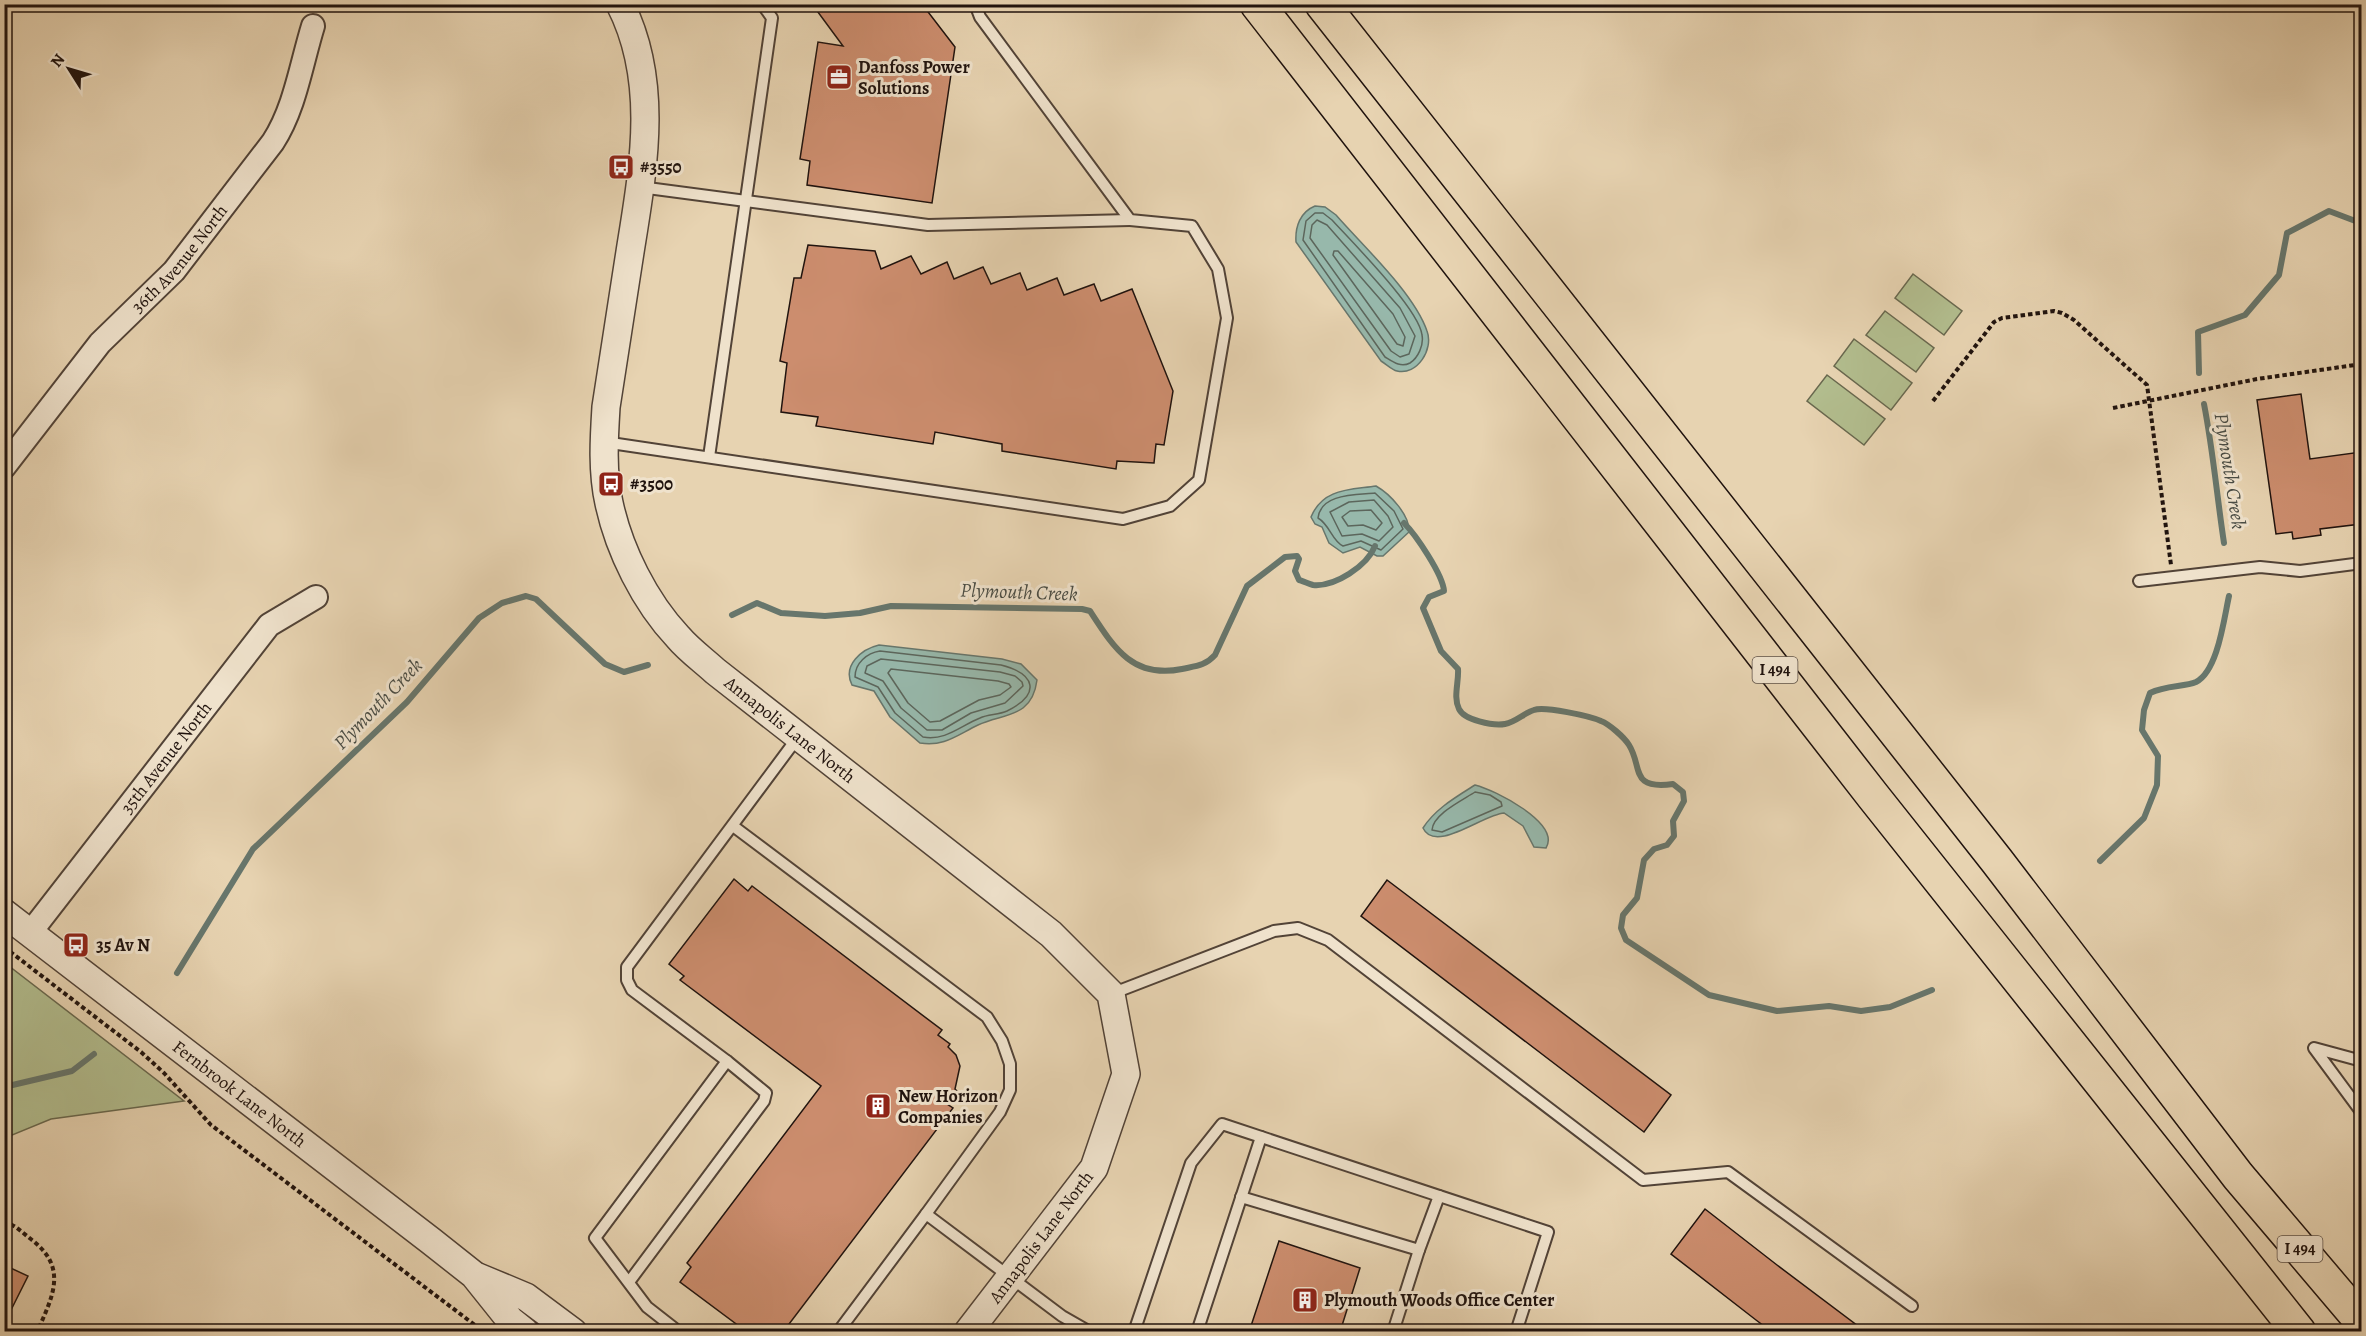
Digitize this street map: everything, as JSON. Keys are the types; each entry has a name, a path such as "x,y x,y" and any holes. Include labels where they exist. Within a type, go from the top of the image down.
{"highway":[{"name":"I 494","path":"1257,4 1872,796 2299,1332"},
{"name":"I 494","path":"1322,4 1997,861 2238,1176 2361,1322"},
{"path":"2238,1176 2361,1300"}],"street":[{"name":"Annapolis Lane North","path":"620,4 641,63 646,114 640,187 606,407 604,442 608,502 616,531 646,596 678,637 716,671 1051,934 1111,994 1126,1074 1095,1168 968,1332"},
{"name":"36th Avenue North","path":"4,467 100,343 174,271 273,142 284,125 291,105 313,26"},
{"name":"35th Avenue North","path":"30,933 269,625 316,597"},
{"name":"Fernbrook Lane North","path":"4,913 474,1275 510,1320 525,1332"},
{"name":"Fernbrook Lane North","path":"474,1275 526,1297 573,1332"}],"lane":[{"path":"709,457 772,18 762,4"},
{"path":"975,4 980,16 1130,220"},
{"path":"604,442 1123,519 1170,506 1198,480 1227,318 1218,269 1192,225 1130,220 928,225 640,187"},
{"path":"2139,581 2260,567 2300,571 2361,563"},
{"path":"628,1282 764,1101 766,1093 632,990 627,980 627,967 798,737"},
{"path":"733,826 987,1017 1002,1041 1010,1064 1010,1089 1000,1112 838,1332"},
{"path":"1111,994 1274,931 1298,928 1328,940 1643,1180 1728,1172 1912,1306"},
{"path":"2361,1061 2314,1048 2361,1113"},
{"path":"679,1332 647,1307 595,1238 727,1061"},
{"path":"1134,1332 1191,1163 1222,1124 1548,1232 1516,1332"},
{"path":"1197,1332 1261,1137"},
{"path":"1393,1332 1439,1196"},
{"path":"1241,1197 1419,1250"},
{"path":"926,1214 1062,1316 1090,1332"}],"path":[{"path":"1933,401 1994,322 2002,318 2054,311 2074,320 2144,380 2149,401 2172,577"},
{"path":"2113,408 2257,378 2361,364"},
{"path":"4,947 157,1065 211,1125 484,1332"},
{"path":"4,1221 43,1248 56,1271 51,1300 37,1332"}],"green space":[{"path":"1913,274 1962,311 1944,335 1895,298"},
{"path":"1885,311 1934,348 1916,372 1866,335"},
{"path":"1854,339 1912,383 1891,410 1834,366"},
{"path":"1827,375 1885,419 1864,445 1807,401"},
{"path":"4,963 184,1101 51,1119 5,1138"}],"water":[{"path":"1315,206 1325,207 1336,215 1400,286 1420,316 1429,338 1428,346 1422,360 1411,369 1397,371 1381,361 1296,242 1296,231 1302,216"},
{"path":"1376,486 1387,494 1403,512 1409,532 1383,556 1377,556 1360,547 1343,553 1329,543 1322,527 1315,524 1311,517 1323,500 1338,492"},
{"path":"879,645 1002,659 1021,664 1037,680 1034,693 1029,702 1015,713 978,725 943,742 920,743 890,717 874,691 852,685 850,671 855,659 866,650"},
{"path":"1475,785 1497,793 1535,818 1544,828 1548,838 1546,848 1534,847 1523,826 1504,813 1449,835 1438,837 1429,835 1423,828 1428,821 1446,804"}],"building":[{"path":"812,4 922,4 955,47 932,203 807,185 810,161 800,159 818,42 843,46"},
{"path":"808,245 875,251 881,269 911,256 921,274 947,262 954,279 983,267 991,284 1020,273 1027,290 1057,278 1064,295 1094,284 1101,301 1132,289 1173,391 1164,445 1156,444 1154,463 1117,461 1116,469 1002,451 1002,444 935,432 933,444 816,426 818,417 781,412 787,363 780,361 794,278 801,278"},
{"path":"2301,394 2310,459 2361,452 2361,524 2320,529 2321,535 2293,539 2292,532 2276,534 2257,400"},
{"name":"New Horizon Companies","path":"734,879 748,891 752,886 942,1030 938,1035 950,1044 948,1047 956,1055 960,1066 955,1089 957,1091 947,1104 953,1108 783,1332 747,1332 680,1282 691,1267 687,1263 821,1086 680,980 684,976 669,964"},
{"path":"1387,880 1671,1095 1644,1132 1361,916"},
{"path":"1705,1209 1866,1332 1772,1332 1756,1320 1671,1254"},
{"name":"Plymouth Woods Office Center","path":"1279,1241 1360,1268 1340,1332 1249,1332"},
{"path":"4,1265 28,1276 4,1324"}],"waterway":[{"name":"Plymouth Creek","path":"2199,373 2198,332 2245,315 2279,275 2287,233 2329,211 2358,222 2362,226"},
{"name":"Plymouth Creek","path":"2204,404 2224,543"},
{"name":"Plymouth Creek","path":"1404,523 1428,556 1442,584 1444,591 1429,597 1423,608 1441,651 1458,669 1456,700 1462,713 1479,721 1500,724 1509,723 1530,711 1539,709 1567,712 1595,719 1612,728 1627,742 1643,780 1650,784 1673,784 1683,792 1684,801 1673,821 1674,836 1667,845 1654,849 1644,860 1637,898 1623,915 1621,928 1626,940 1709,995 1777,1011 1829,1006 1861,1011 1890,1007 1932,990"},
{"name":"Plymouth Creek","path":"732,615 757,603 781,613 825,616 860,613 891,606 1082,609 1090,611 1108,637 1127,658 1138,665 1165,671 1196,666 1211,659 1215,655 1247,586 1285,557 1297,556 1299,559 1295,571 1299,580 1313,585 1322,585 1340,579 1358,568 1375,546"},
{"name":"Plymouth Creek","path":"177,973 253,849 407,702 479,618 502,603 526,596 536,599 605,664 624,672 648,665"},
{"name":"Plymouth Creek","path":"2100,861 2144,818 2157,785 2158,756 2142,730 2144,710 2150,693 2191,684 2204,676 2215,656 2229,596"},
{"name":"Plymouth Creek","path":"4,1087 72,1071 94,1054"}],"place":[{"name":"Danfoss Power Solutions","path":"839,77"},
{"name":"#3550","path":"621,167"},
{"name":"#3500","path":"611,484"},
{"name":"35 Av N","path":"76,945"},
{"name":"New Horizon Companies","path":"878,1106"},
{"name":"Plymouth Woods Office Center","path":"1305,1300"}]}
